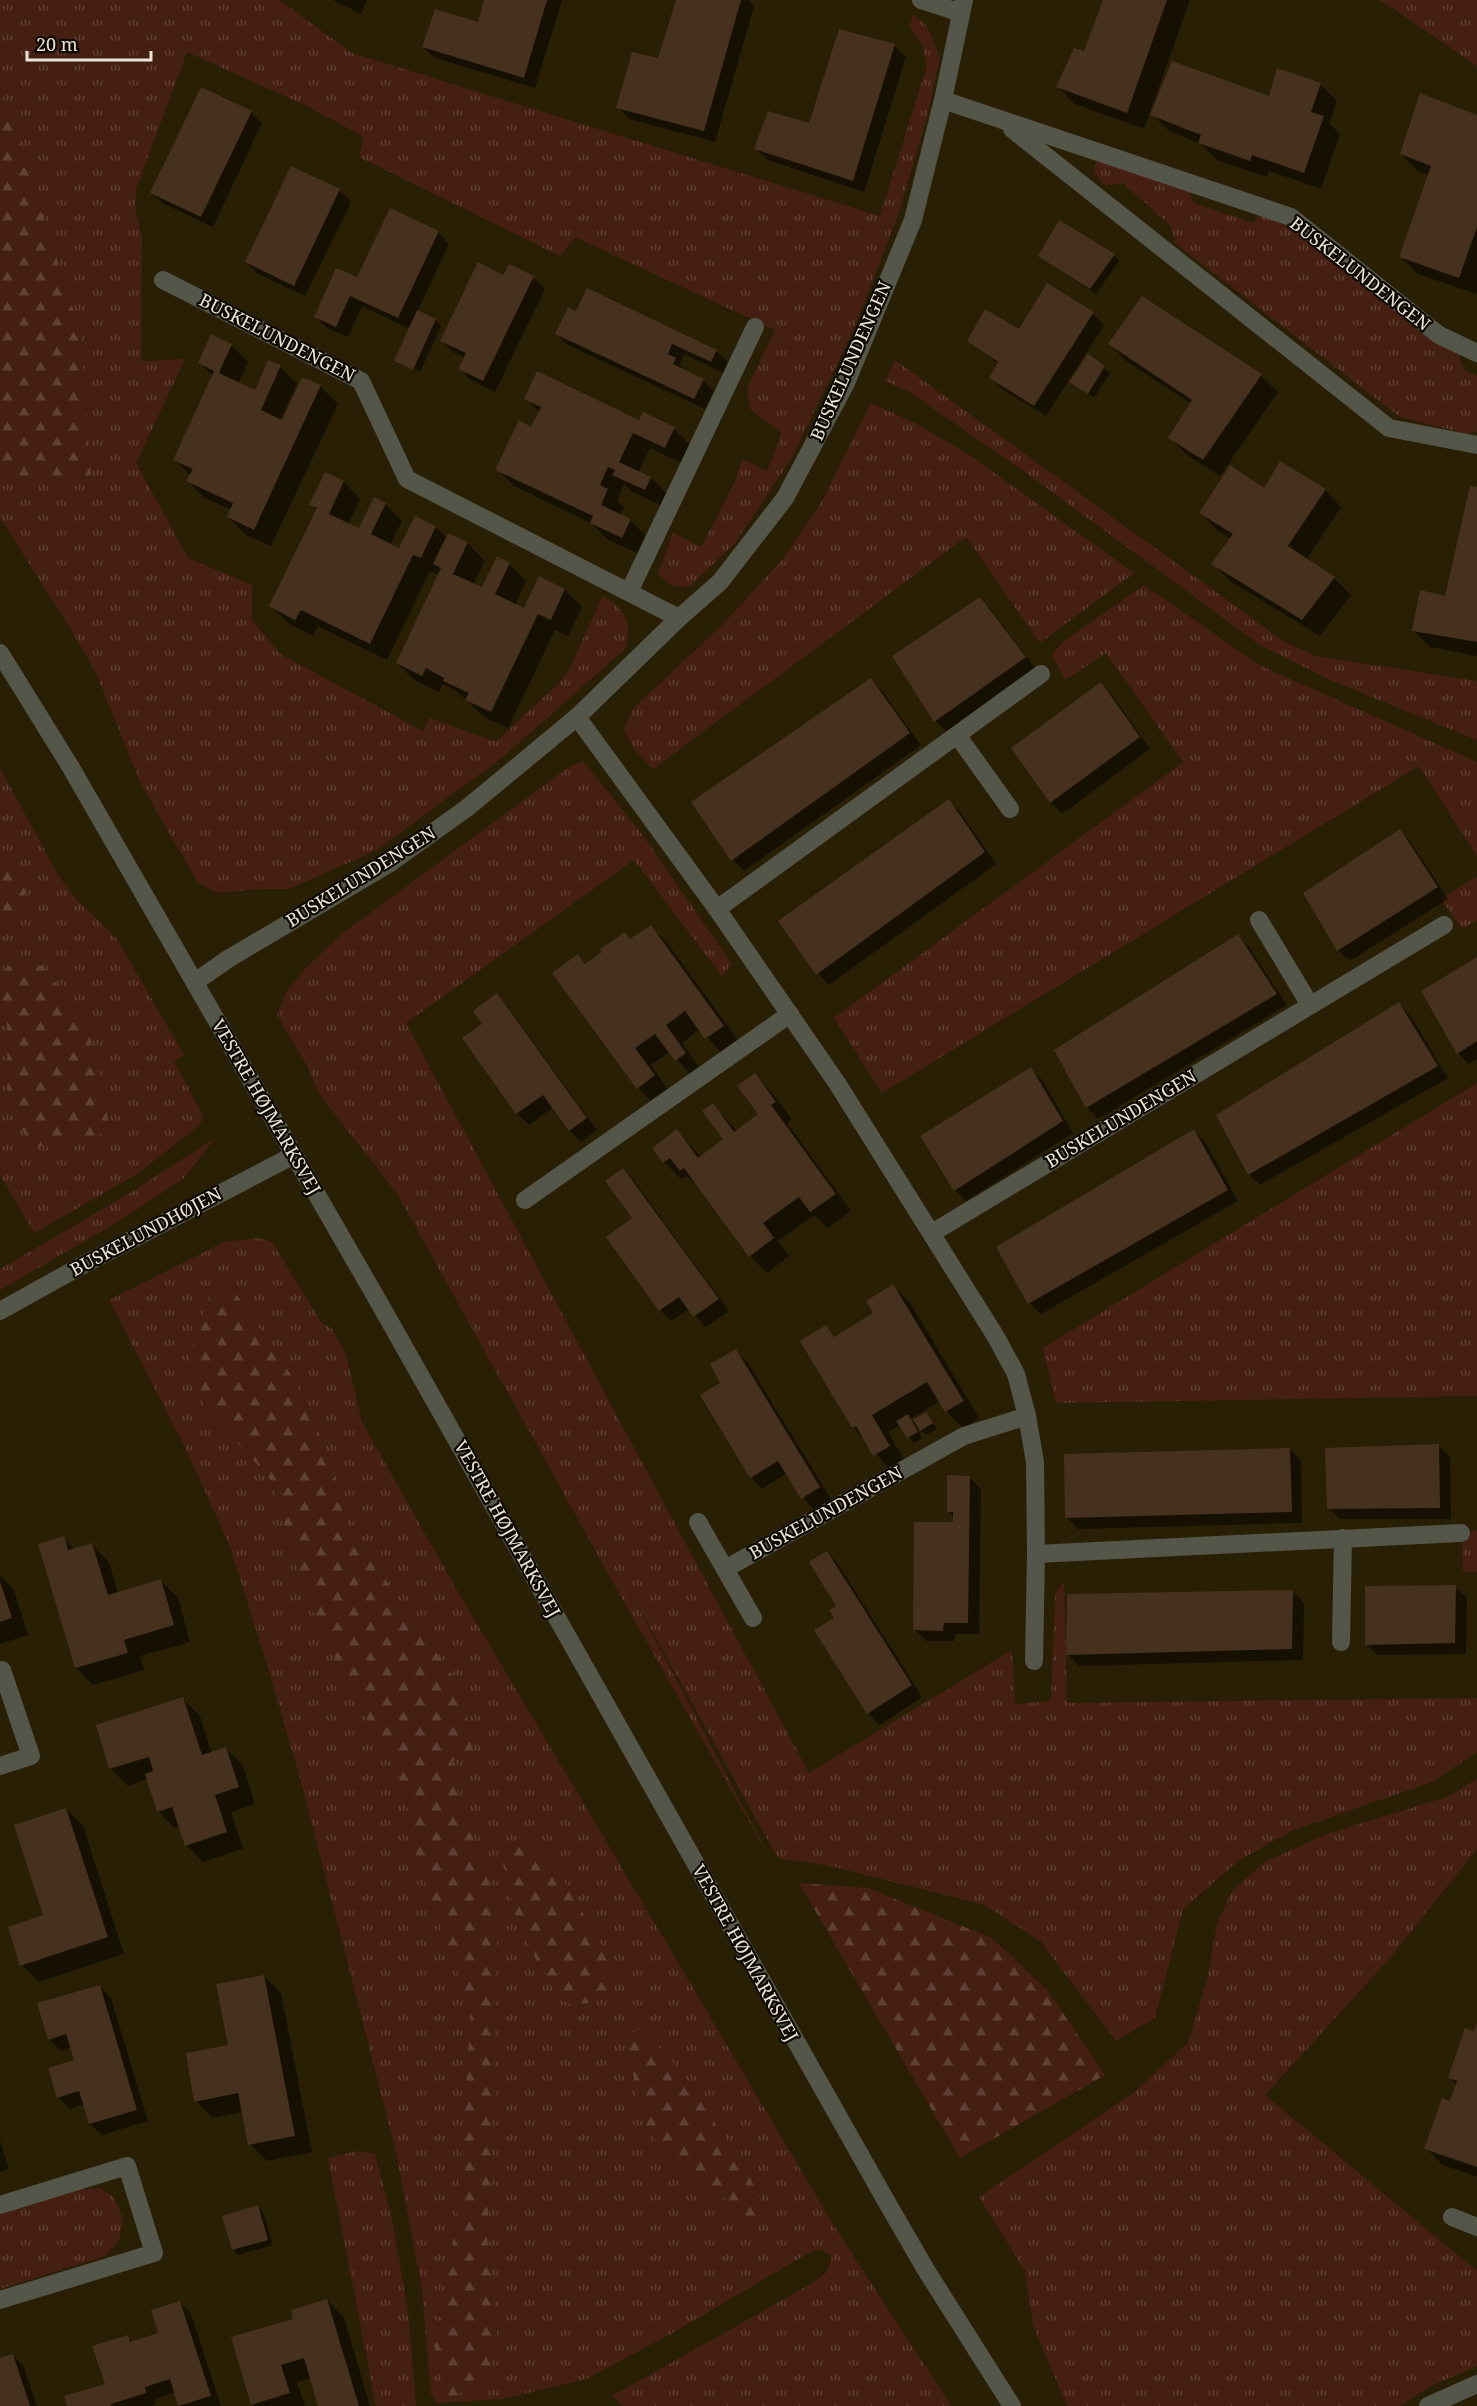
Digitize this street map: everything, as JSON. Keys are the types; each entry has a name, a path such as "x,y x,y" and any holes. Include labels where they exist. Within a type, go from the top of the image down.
{"street":[{"name":"BUSKELUNDENGEN","path":"195,982 228,959 390,863 467,808 577,717 679,618 720,582 785,498 846,382 913,220 944,99 962,7 921,0"},
{"name":"BUSKELUNDENGEN","path":"944,99 1002,121 1292,217 1438,335 1477,353"},
{"name":"BUSKELUNDENGEN","path":"1002,121 1389,428 1477,445"},
{"name":"BUSKELUNDENGEN","path":"163,280 361,381 407,479 679,618"},
{"path":"629,592 755,327"},
{"name":"VESTRE HØJMARKSVEJ","path":"0,653 70,766 381,1306 885,2199 926,2270 1012,2406"},
{"path":"717,909 1041,674"},
{"path":"577,717 717,909 837,1083 996,1337 1016,1374 1027,1416 1035,1462 1034,1661"},
{"path":"957,735 1010,809"},
{"path":"1259,920 1310,1005"},
{"name":"BUSKELUNDENGEN","path":"932,1233 1444,925"},
{"path":"525,1200 790,1014"},
{"name":"BUSKELUNDHØJEN","path":"0,1311 79,1267 294,1155"},
{"name":"BUSKELUNDENGEN","path":"725,1569 964,1436 1027,1416"},
{"path":"698,1522 753,1618"},
{"path":"1036,1554 1461,1533"},
{"path":"1341,1642 1343,1538"},
{"path":"0,1671 2,1670 30,1756 0,1766"},
{"path":"0,2205 127,2166 154,2253 0,2300"},
{"path":"1452,2217 1477,2227"},
{"path":"1428,2406 1477,2384"}],"green space":[{"path":"0,0 279,0 352,53 880,216 927,66 923,46 910,27 913,14 927,26 940,58 927,116 898,215 854,329 791,459 735,543 690,586 679,587 671,585 658,574 673,533 701,547 733,486 743,459 767,471 782,433 750,409 747,389 775,330 575,237 560,256 359,157 364,137 307,106 187,52 136,189 135,209 142,237 141,361 185,359 136,463 188,558 252,585 252,620 280,654 423,731 430,718 496,742 566,676 603,595 622,612 628,630 626,648 503,757 377,850 289,889 218,893 198,883 141,784 96,673 0,518 0,475 5,482 91,477 80,331 18,137 0,91"},
{"path":"1379,0 1477,0 1477,66 1388,5"},
{"path":"0,91 18,137 80,331 91,477 5,482 0,475"},
{"path":"1100,159 1187,188 1194,203 1253,223 1259,214 1288,226 1313,242 1420,332 1459,355 1464,370 1477,376 1477,431 1468,434 1400,417 1175,243 1171,226 1123,183 1104,185 1094,173 1095,164"},
{"path":"895,360 1285,642 1315,656 1477,681 1477,740 1330,680 1260,645 1025,472 908,391 885,381"},
{"path":"871,403 917,424 968,454 1134,573 1040,643 966,537 653,769 633,748 624,729 632,710 724,623 782,560 821,503"},
{"path":"1144,585 1259,665 1477,762 1477,856 1419,766 882,1093 834,1018 1183,762 1106,653 1065,680 1052,654 1064,641"},
{"path":"583,761 641,833 732,964 722,976 634,860 406,1023 809,1773 1012,1650 1015,1704 1051,1701 1055,1594 1064,1581 1067,1703 1477,1698 1477,1752 1432,1782 1293,1830 1238,1861 1183,1909 1155,2018 1116,2041 1041,1942 985,1905 830,1866 778,1858 625,1582 771,1860 619,1593 398,1195 320,1095 306,1064 277,1015 287,991 304,970 340,935 569,767"},
{"path":"0,768 58,875 75,898 117,939 184,1055 174,1062 203,1115 200,1125 137,1174 34,1233 0,1175 0,997 7,1012 8,1106 111,1132 89,1032 13,963 0,973 0,923 13,919 26,891 0,852"},
{"path":"0,852 26,891 13,919 0,923"},
{"path":"1477,876 1477,920 1462,929 1441,899"},
{"path":"13,963 44,966 89,1032 111,1132 33,1148 8,1106 7,1012 0,997 0,973"},
{"path":"1477,1083 1477,1396 1056,1403 1043,1348"},
{"path":"215,1138 184,1178 121,1220 0,1290 0,1269 130,1193"},
{"path":"258,1238 272,1242 321,1322 332,1329 346,1354 362,1422 454,1585 836,2229 951,2406 623,2406 612,2396 811,2284 827,2272 832,2256 821,2250 812,2251 669,2335 586,2379 503,2399 437,2403 431,2395 422,2290 396,2152 303,1789 267,1664 229,1544 185,1447 109,1300 224,1242","holes":["207,1286 293,1378 327,1451 349,1527 463,1691 472,1749 452,1762 460,1806 499,1904 494,1983 494,2086 487,2236 498,2345 434,2343 455,2231 471,2005 447,1945 411,1839 404,1786 321,1632 292,1551 270,1479 203,1404 199,1324 209,1303"]},
{"path":"207,1285 237,1295 293,1378 327,1451 349,1527 463,1691 472,1749 452,1762 460,1806 499,1904 494,1983 494,2086 487,2236 498,2345 488,2378 445,2402 434,2343 455,2231 471,2005 447,1945 411,1839 404,1786 321,1632 292,1551 270,1479 203,1404 189,1358 199,1324 209,1303"},
{"path":"1477,1529 1477,1572 1463,1572 1462,1540"},
{"path":"1477,1779 1477,1849 1390,1958 1265,2095 1477,2271 1477,2366 1431,2386 1400,2406 1067,2406 1033,2325 1025,2271 979,2197 1133,2093 1188,2043 1207,1980 1217,1924 1232,1891 1265,1862 1327,1834 1447,1797"},
{"path":"521,1832 560,1874 601,1944 616,1985 594,2003 568,2004 543,1975 514,1911 502,1859"},
{"path":"799,1883 868,1888 992,1938 1048,1991 1105,2075 960,2158"},
{"path":"641,2029 683,2073 749,2176 770,2218 748,2231 730,2203 667,2157 641,2118 626,2035"},
{"path":"358,2151 375,2154 393,2223 408,2312 416,2406 376,2406 328,2158"},
{"path":"99,2188 113,2196 123,2218 119,2240 105,2256 0,2289 0,2212 73,2190"}],"building":[{"path":"484,0 547,0 524,78 422,47 435,9 478,22"},
{"path":"676,0 741,0 704,131 616,108 632,52 658,58"},
{"path":"1103,0 1167,0 1127,113 1056,87 1074,48 1084,51"},
{"path":"839,29 895,44 853,181 754,149 768,111 809,123"},
{"path":"1172,61 1269,96 1277,68 1321,83 1311,112 1324,116 1304,173 1252,155 1250,161 1198,143 1201,135 1150,115"},
{"path":"201,87 252,111 201,217 150,193"},
{"path":"1420,93 1477,115 1477,227 1459,278 1399,257 1431,166 1400,154"},
{"path":"291,166 340,189 294,286 245,262"},
{"path":"390,208 439,231 398,318 350,296 336,327 314,317 336,268 357,277"},
{"path":"1059,220 1115,254 1090,289 1038,256"},
{"path":"478,262 503,275 509,264 534,276 483,381 458,369 466,353 440,341"},
{"path":"1047,283 1094,312 1034,406 989,378 998,362 967,341 985,309 1019,329"},
{"path":"587,288 717,350 711,362 672,344 668,354 676,358 673,364 704,379 694,399 555,334 568,307 576,311"},
{"path":"1142,296 1262,374 1203,460 1168,438 1192,400 1108,344"},
{"path":"417,310 436,319 413,370 394,361"},
{"path":"211,334 232,344 219,373 255,390 268,360 281,365 261,410 282,420 302,377 321,385 254,530 227,517 233,503 186,481 193,469 173,460 214,371 198,363"},
{"path":"1088,354 1105,366 1088,394 1069,382"},
{"path":"537,371 639,420 643,412 675,427 665,448 633,433 619,462 651,477 645,490 612,475 615,470 608,467 600,485 608,489 601,505 631,519 622,538 590,523 593,516 495,470 519,420 531,427 541,407 524,399"},
{"path":"1280,461 1326,489 1288,546 1335,577 1302,620 1211,564 1233,534 1199,513 1230,465 1264,488"},
{"path":"325,472 344,481 329,514 359,528 374,497 386,503 371,534 399,548 415,516 436,526 421,558 413,555 370,644 301,610 295,620 269,606 317,508 309,505"},
{"path":"1470,486 1477,487 1477,642 1412,631 1420,590 1445,596"},
{"path":"448,533 468,542 453,574 482,587 497,556 510,563 495,594 524,608 539,576 565,589 551,620 538,614 491,712 465,700 469,693 443,681 444,678 426,668 422,676 396,663 441,568 433,564"},
{"path":"980,597 1026,657 934,722 892,656"},
{"path":"871,678 910,733 731,861 691,802"},
{"path":"1101,682 1140,737 1050,803 1011,748"},
{"path":"949,799 985,852 816,975 778,921"},
{"path":"1400,829 1438,887 1337,951 1303,893"},
{"path":"651,925 724,1026 705,1039 685,1011 666,1025 686,1053 675,1061 655,1034 635,1048 655,1075 637,1089 552,973 578,954 585,964 602,952 600,949 625,932 630,939"},
{"path":"1238,934 1277,994 1086,1108 1054,1050"},
{"path":"1477,957 1477,1041 1457,1054 1421,991"},
{"path":"497,993 587,1118 569,1131 543,1095 516,1114 462,1038 482,1024 473,1011"},
{"path":"1399,1002 1438,1066 1248,1175 1216,1115"},
{"path":"1031,1067 1063,1121 954,1191 920,1136"},
{"path":"755,1073 776,1102 771,1105 836,1194 810,1212 799,1197 763,1223 774,1238 749,1257 684,1168 680,1171 670,1158 663,1163 652,1148 677,1129 698,1158 723,1139 702,1111 713,1103 734,1132 758,1114 737,1086"},
{"path":"1194,1129 1228,1190 1028,1304 996,1247"},
{"path":"623,1168 719,1299 693,1317 679,1297 659,1311 606,1237 632,1218 605,1181"},
{"path":"893,1284 964,1401 945,1412 927,1382 872,1415 890,1446 873,1456 856,1426 852,1428 800,1341 826,1325 834,1337 873,1313 866,1301"},
{"path":"736,1349 820,1487 801,1499 778,1461 750,1478 700,1395 720,1383 710,1364"},
{"path":"926,1412 933,1423 920,1431 913,1420"},
{"path":"908,1414 918,1432 907,1438 896,1421"},
{"path":"1439,1444 1440,1508 1327,1509 1325,1448"},
{"path":"1290,1448 1292,1512 1065,1518 1064,1454"},
{"path":"947,1475 970,1476 968,1623 944,1623 943,1631 913,1630 914,1522 953,1522 953,1512 947,1512"},
{"path":"64,1536 68,1550 92,1543 108,1595 161,1579 174,1625 124,1640 128,1653 75,1668 38,1544"},
{"path":"827,1551 912,1685 867,1714 814,1630 834,1618 829,1610 836,1606 809,1562"},
{"path":"0,1581 12,1618 0,1622"},
{"path":"1456,1585 1455,1643 1365,1645 1365,1586"},
{"path":"1293,1590 1292,1649 1066,1655 1067,1594"},
{"path":"183,1697 202,1755 226,1747 239,1787 215,1795 227,1832 185,1846 172,1807 157,1812 145,1774 153,1771 149,1757 109,1769 96,1725"},
{"path":"66,1808 108,1937 20,1966 8,1927 43,1915 14,1825"},
{"path":"264,1975 295,2136 248,2145 238,2093 194,2102 186,2053 228,2045 216,1984"},
{"path":"100,1985 137,2110 89,2124 79,2091 57,2098 48,2068 74,2060 66,2034 48,2040 37,2003"},
{"path":"1477,2023 1477,2167 1424,2149 1442,2098 1450,2101 1457,2081 1448,2078 1465,2028 1474,2031"},
{"path":"258,2205 268,2240 232,2250 222,2216"},
{"path":"327,2299 359,2406 318,2406 304,2358 281,2365 290,2393 251,2405 231,2337 293,2319 291,2310"},
{"path":"180,2301 211,2396 178,2406 170,2379 145,2387 146,2393 111,2404 111,2406 67,2406 64,2396 105,2384 92,2346 128,2335 130,2342 158,2333 151,2310"},
{"path":"13,2354 30,2406 0,2406 0,2358"}]}
